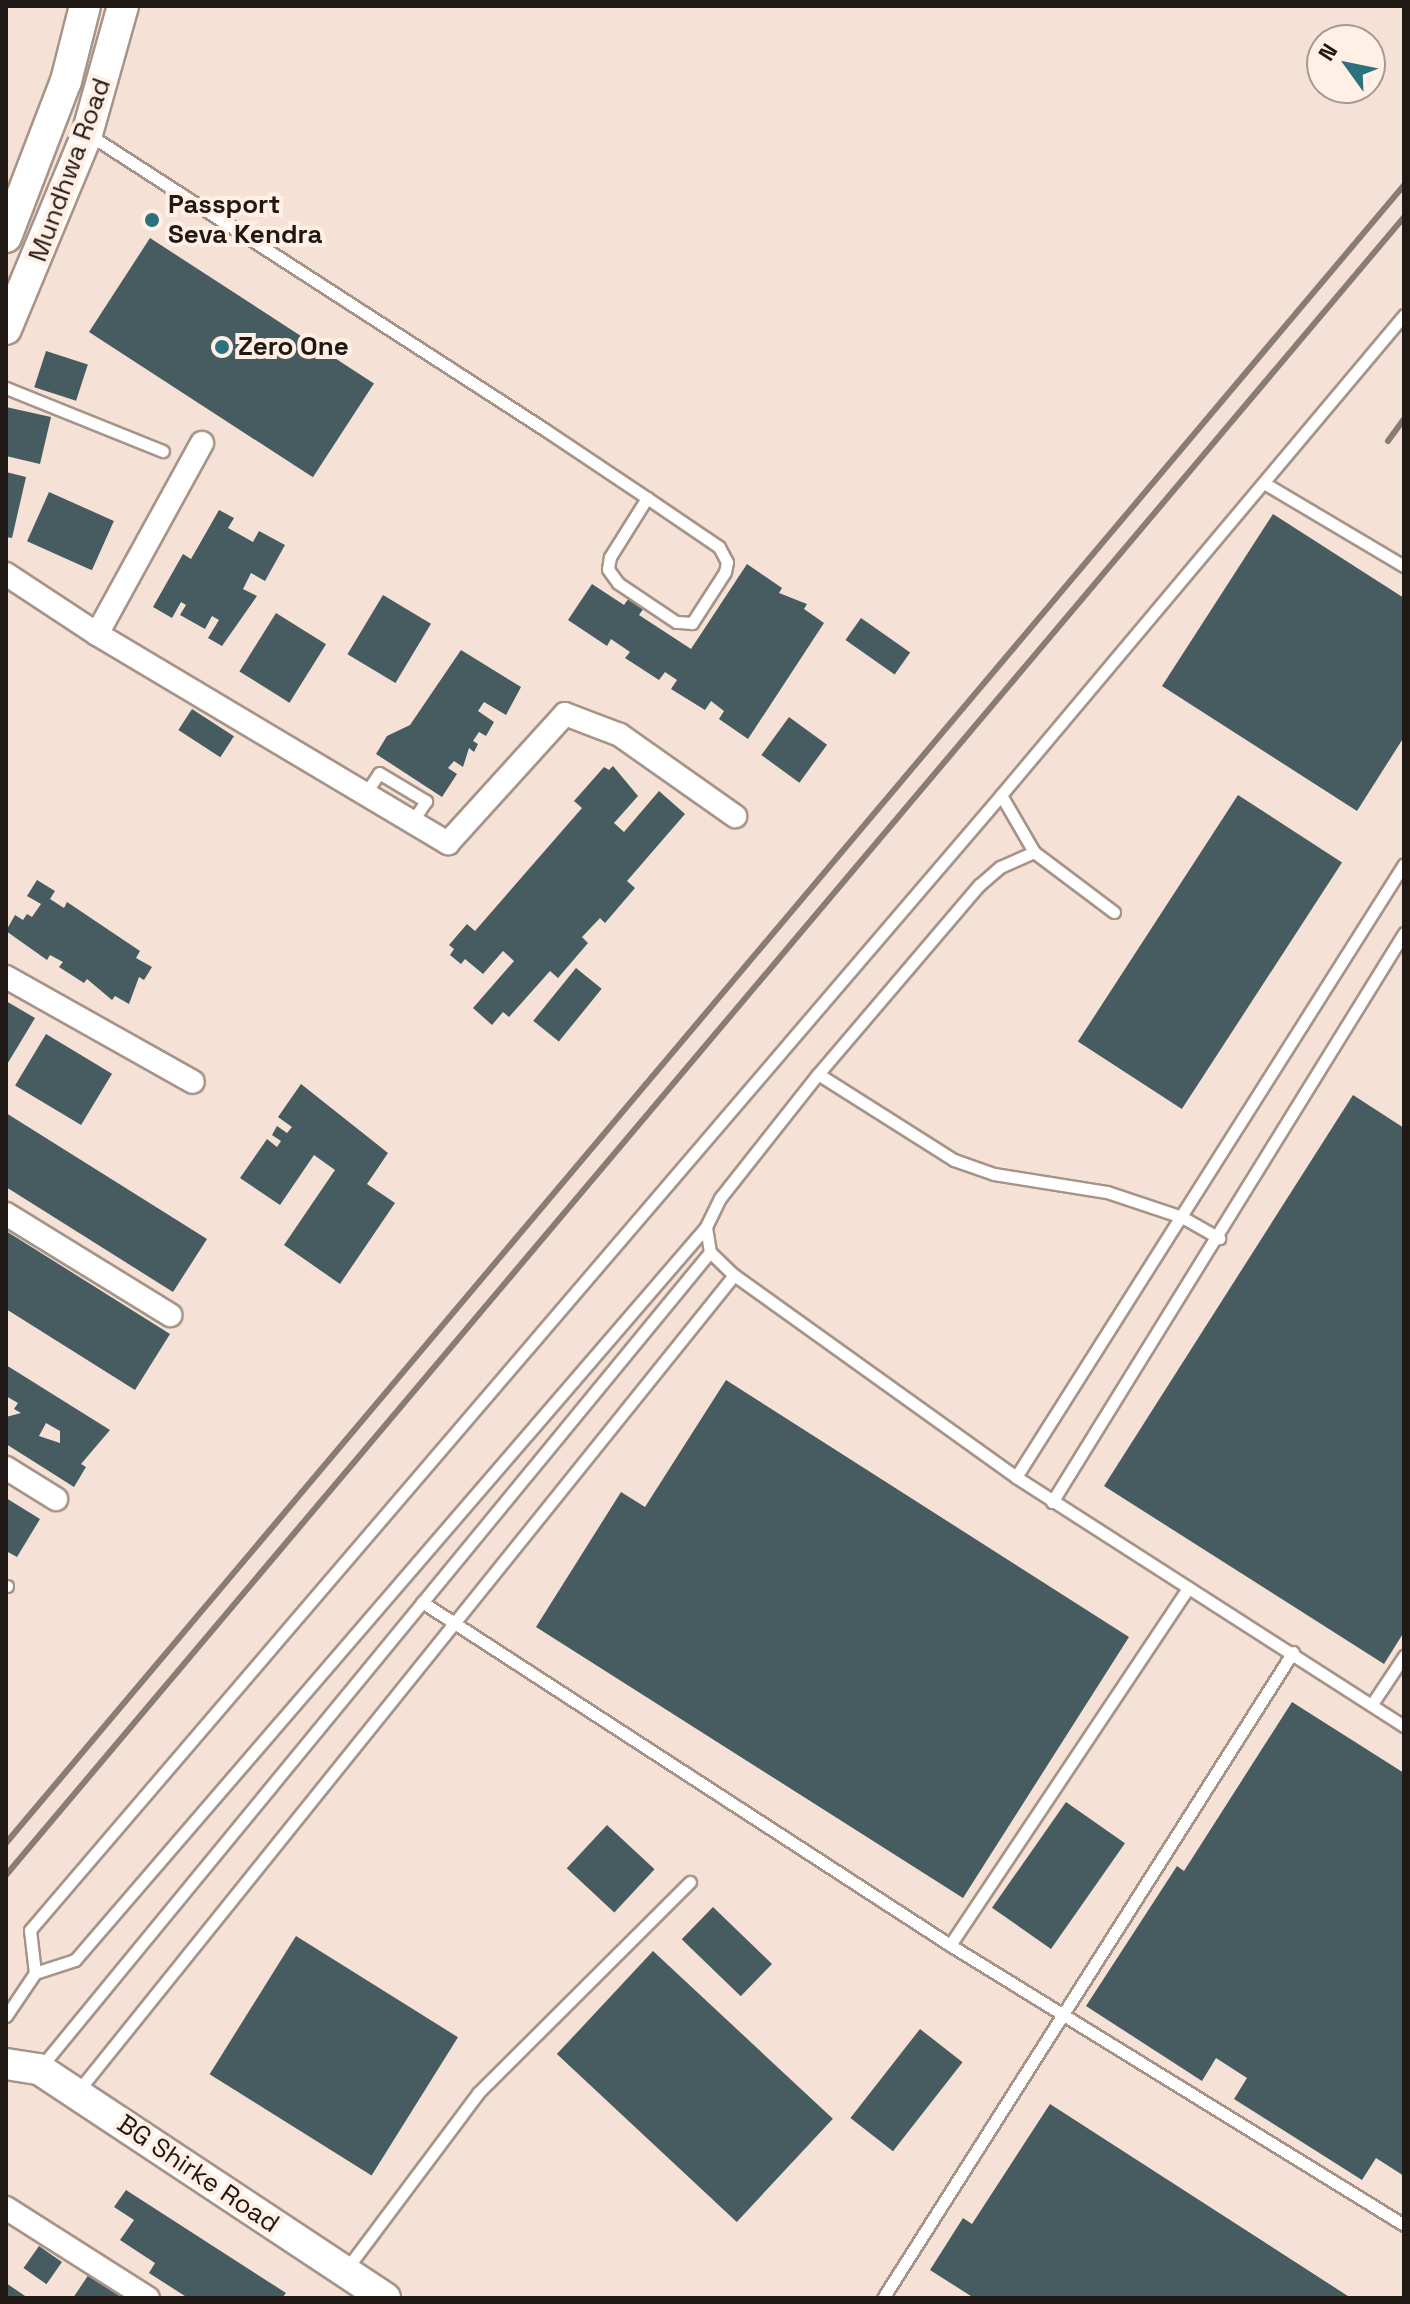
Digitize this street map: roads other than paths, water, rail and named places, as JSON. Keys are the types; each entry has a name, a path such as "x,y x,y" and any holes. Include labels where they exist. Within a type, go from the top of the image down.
{"main road":[{"name":"Mundhwa Road","path":"6,237 66,81 85,6"},
{"name":"Mundhwa Road","path":"6,329 87,134 102,92 123,6"},
{"path":"66,81 102,92"},
{"name":"BG Shirke Road","path":"6,2064 39,2069 385,2298"}],"street":[{"path":"97,634 202,443"},
{"path":"6,574 97,634 448,843 565,714 620,735 735,816"},
{"path":"6,977 193,1082"},
{"path":"6,1214 170,1315"},
{"path":"6,1468 56,1499"},
{"path":"6,2208 148,2298"}],"lane":[{"path":"87,134 647,498 725,554 725,572 692,623 676,622 618,583 608,569 610,557 647,498"},
{"path":"35,1973 30,1930 1001,795 1404,315"},
{"path":"6,388 163,451"},
{"path":"1264,483 1404,566"},
{"path":"1001,795 1034,852 1114,912"},
{"path":"6,2016 35,1973 75,1960 706,1227 720,1198 818,1074 979,885 1000,867 1034,852"},
{"path":"1016,1477 1404,864"},
{"path":"1052,1502 1219,1238 1404,933"},
{"path":"818,1074 954,1160 994,1174 1107,1192 1182,1217 1219,1238"},
{"path":"706,1227 710,1252 734,1275 1016,1477 1404,1726"},
{"path":"39,2069 710,1252"},
{"path":"76,2093 449,1625 734,1275"},
{"path":"950,1945 1187,1589"},
{"path":"422,1602 449,1625 950,1945 1404,2225"},
{"path":"883,2298 1293,1652"},
{"path":"1372,1704 1404,1656"},
{"path":"344,2271 478,2093 690,1882"}],"railway":[{"path":"6,1843 1404,185"},
{"path":"6,1875 1404,217"},
{"path":"1388,441 1404,419"}],"place":[{"name":"Passport Seva Kendra","path":"152,220"},
{"name":"Zero One","path":"222,347"}]}
